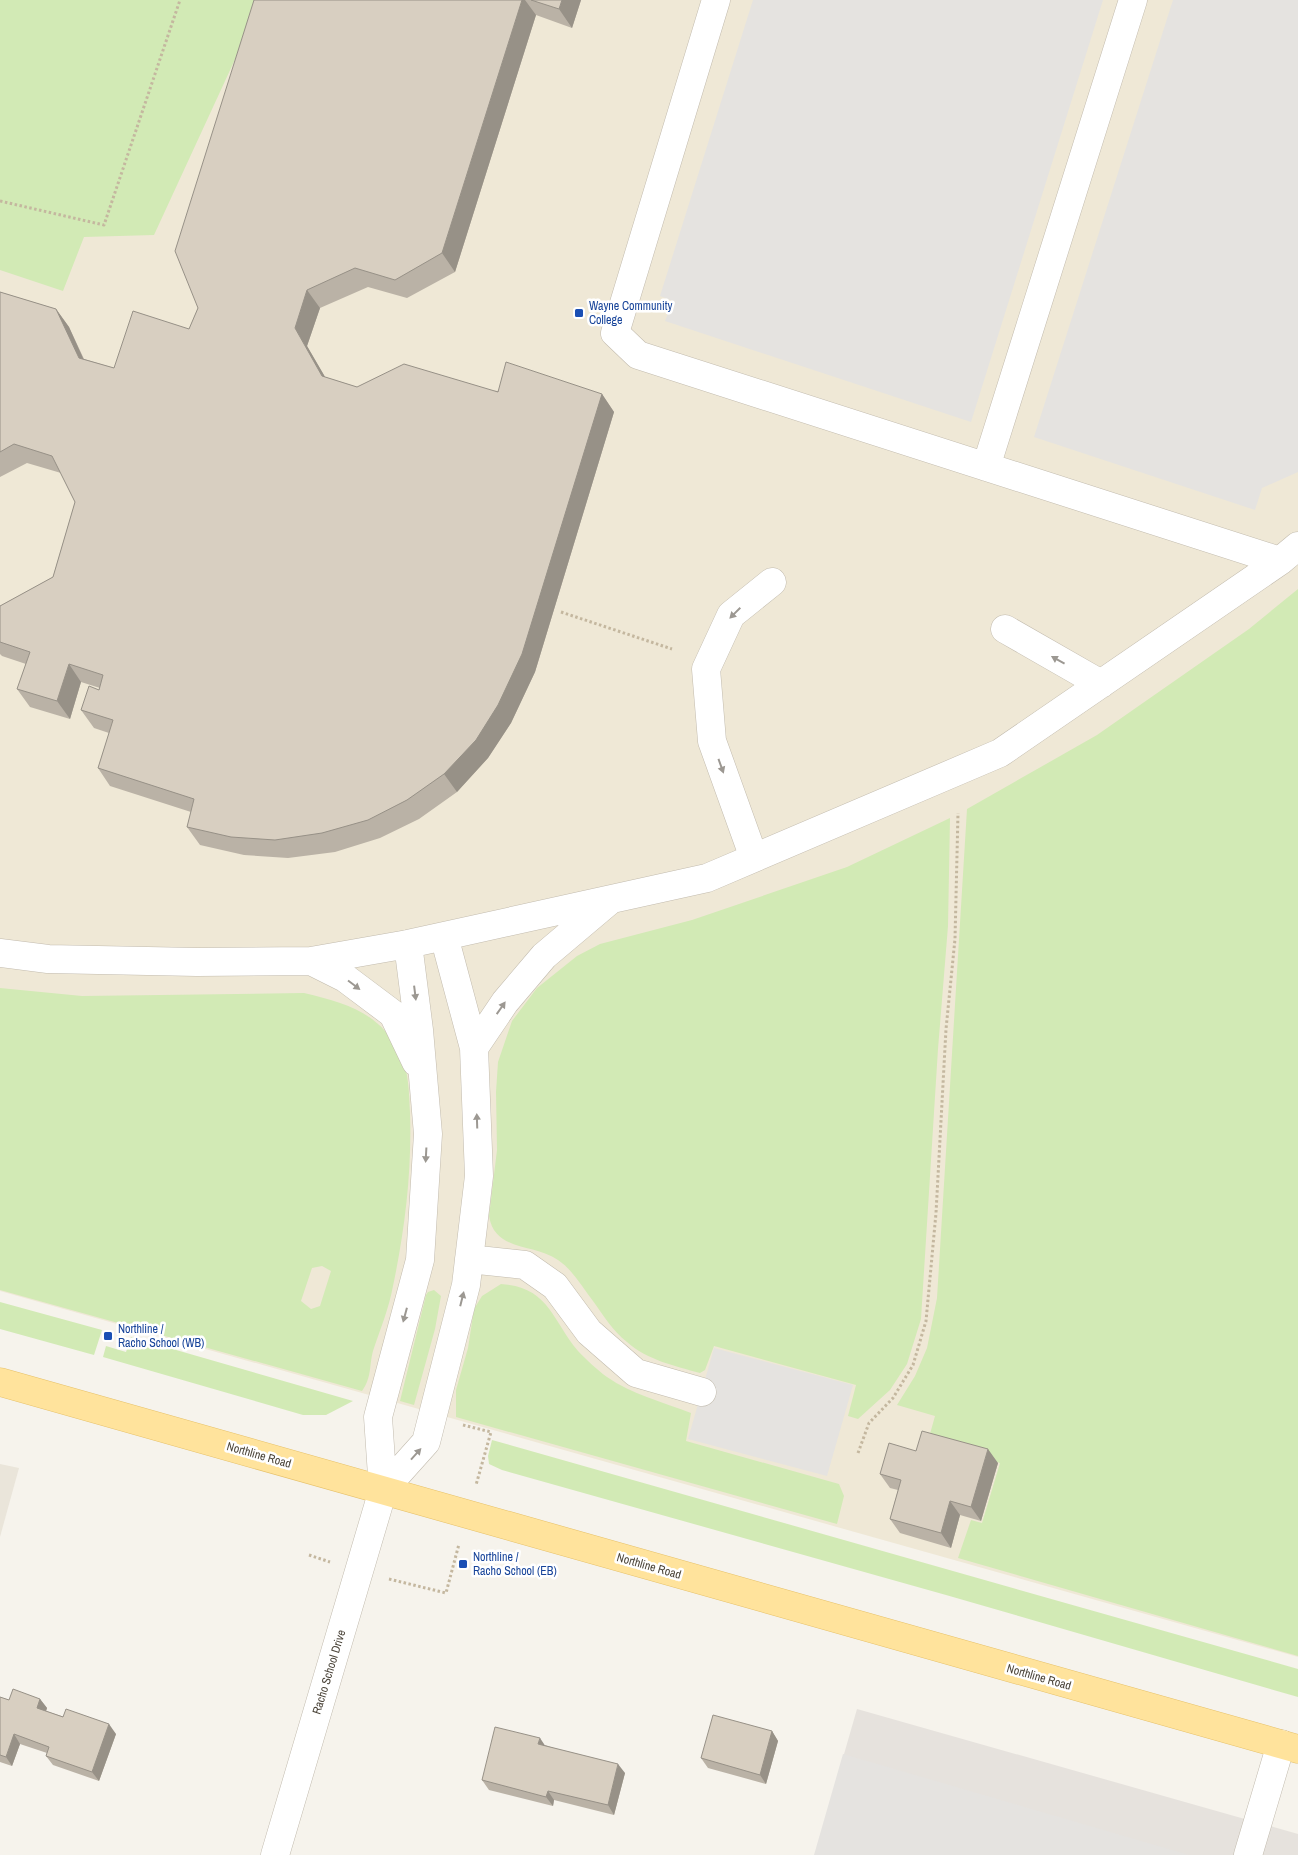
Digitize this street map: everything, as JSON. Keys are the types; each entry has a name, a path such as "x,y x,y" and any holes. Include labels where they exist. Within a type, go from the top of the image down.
{"main road":[{"name":"Northline Road","path":"0,1382 1290,1747"}],"street":[{"path":"716,0 615,333 638,355 986,467 1289,553"},
{"path":"986,467 1133,0"},
{"path":"0,953 48,958 198,962 311,961 408,944 707,878 1000,752 1289,553"},
{"path":"754,858 712,741 706,668 731,615 772,582"},
{"path":"1005,629 1101,684"},
{"path":"474,1048 505,1002 544,956 611,900"},
{"path":"383,1490 426,1442 466,1285 479,1176 474,1048 444,936"},
{"path":"383,1490 378,1417 420,1260 428,1134 419,1030 408,944"},
{"path":"311,961 345,978 392,1014 423,1075"},
{"path":"469,1259 525,1265 555,1286 590,1332 636,1372 702,1392"},
{"name":"Racho School Drive","path":"275,1855 383,1490"},
{"path":"1248,1855 1290,1747"}],"path":[{"path":"0,201 104,225 180,0"},
{"path":"561,612 672,649"},
{"path":"858,1453 869,1423 893,1398 913,1365 926,1320 936,1213 946,1029 955,939 958,813"}],"shaded area":[{"path":"0,0 1298,0 1298,1657 0,1291"},
{"path":"753,0 1103,0 971,422 665,321 673,301 660,296"},
{"path":"1173,0 1298,0 1298,472 1262,488 1255,510 1034,437"},
{"path":"714,1348 853,1385 827,1476 688,1439"},
{"path":"0,1464 19,1468 0,1537"},
{"path":"857,1709 1298,1834 1298,1855 815,1855"},
{"path":"843,1754 1189,1855 814,1855"}],"green space":[{"path":"0,0 254,0 255,16 154,235 84,237 63,291 0,270"},
{"path":"1298,589 1298,1656 958,1558 971,1520 982,1523 1000,1463 928,1441 935,1416 897,1405 915,1376 927,1348 937,1298 967,809 1097,735 1249,629"},
{"path":"950,818 948,926 938,1049 921,1319 907,1364 890,1390 858,1419 848,1416 856,1385 714,1346 705,1370 700,1373 662,1362 643,1353 617,1333 577,1279 563,1264 548,1255 507,1241 499,1236 493,1228 489,1216 497,1150 496,1092 498,1062 512,1021 537,988 577,956 600,944 692,920 847,867"},
{"path":"0,988 82,996 304,993 334,1001 360,1011 382,1028 392,1039 403,1060 408,1082 410,1113 409,1178 401,1243 391,1294 373,1351 370,1371 362,1391 0,1290","holes":["322,1266 331,1271 320,1306 311,1309 301,1301 312,1268"]},
{"path":"501,1284 517,1286 530,1291 540,1298 578,1351 607,1377 637,1393 691,1413 686,1441 839,1484 844,1496 837,1524 456,1417 456,1390 468,1348 474,1309 482,1296"},
{"path":"434,1290 441,1296 435,1329 414,1405 400,1401 426,1295"},
{"path":"0,1302 102,1330 94,1355 0,1329"},
{"path":"131,1337 353,1401 326,1415 303,1415 103,1357 106,1346 126,1352"},
{"path":"492,1440 1298,1669 1298,1697 946,1595 502,1470 489,1464 488,1456"}],"building":[{"path":"254,0 522,0 442,253 395,280 355,268 307,290 295,328 322,376 357,387 404,364 498,392 506,362 602,394 522,654 498,705 476,740 444,774 407,800 368,820 322,833 275,840 231,837 187,827 194,799 98,768 113,720 81,710 89,686 99,690 103,675 69,664 57,701 17,689 30,652 0,642 0,606 53,577 75,502 52,456 14,444 0,452 0,292 56,309 79,358 114,368 133,311 189,329 198,308 175,251"},
{"path":"531,0 562,0 559,9"},
{"path":"922,1431 988,1449 971,1507 950,1501 941,1533 890,1519 901,1480 880,1474 889,1443 916,1451"},
{"path":"13,1689 40,1699 37,1708 63,1717 66,1709 109,1724 92,1772 46,1756 49,1747 14,1734 6,1757 0,1755 0,1697 9,1700"},
{"path":"713,1715 772,1731 760,1775 701,1758"},
{"path":"495,1727 540,1738 538,1744 618,1764 608,1805 548,1791 546,1797 482,1780"}],"place":[{"name":"Wayne Community College","path":"579,313"},
{"name":"Northline / Racho School (WB)","path":"108,1336"},
{"name":"Northline / Racho School (EB)","path":"463,1564"}]}
